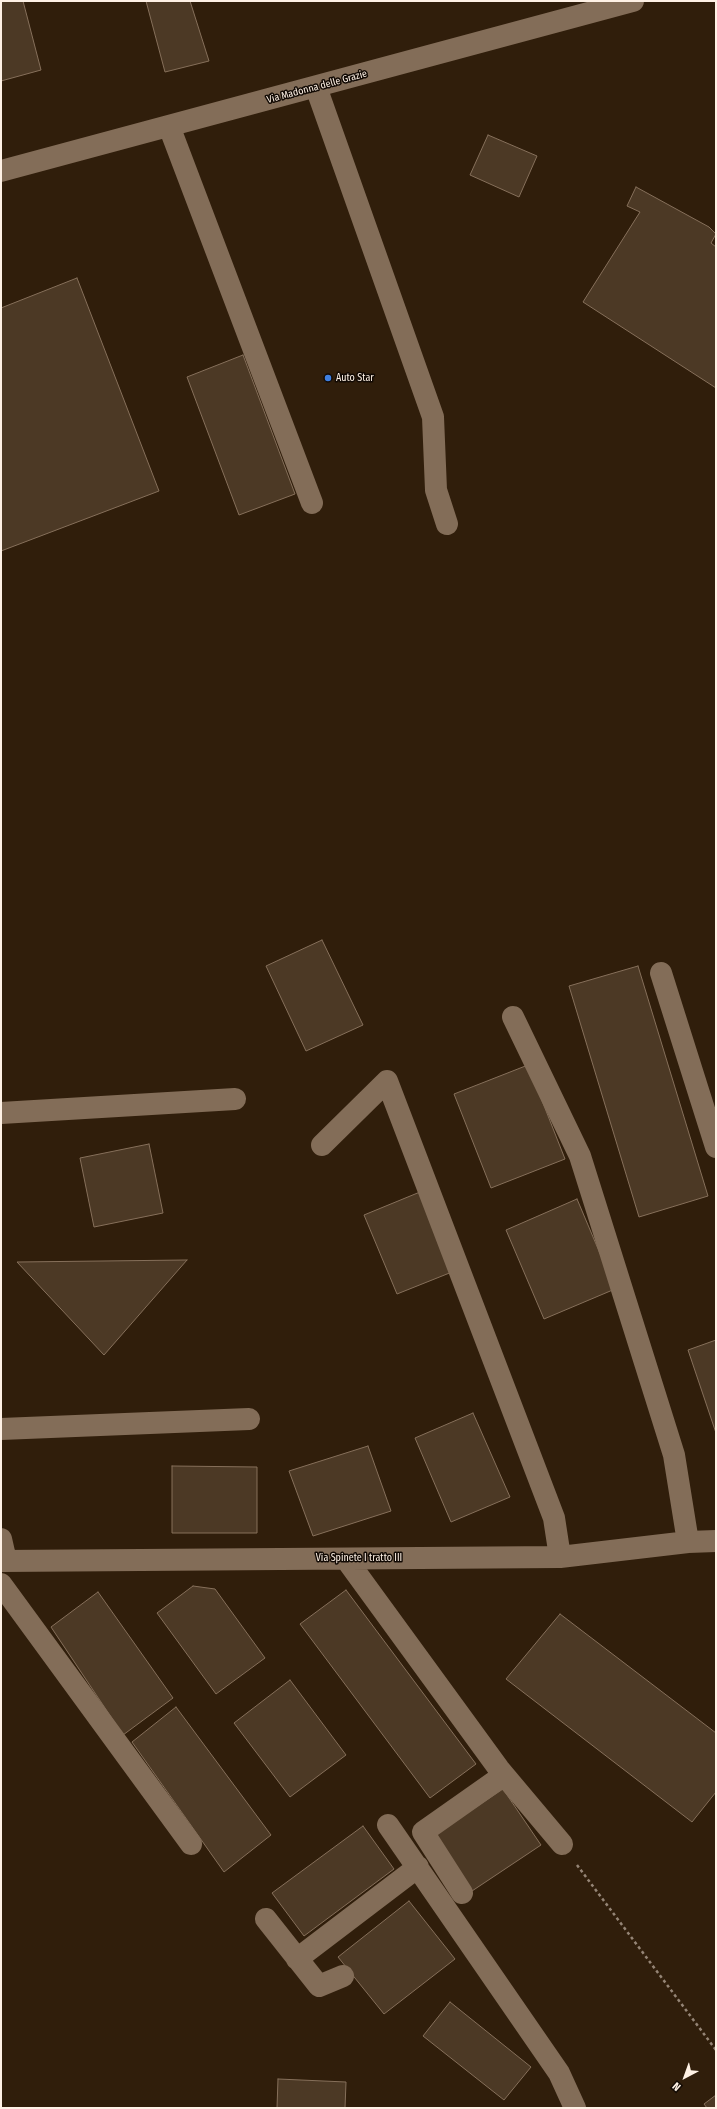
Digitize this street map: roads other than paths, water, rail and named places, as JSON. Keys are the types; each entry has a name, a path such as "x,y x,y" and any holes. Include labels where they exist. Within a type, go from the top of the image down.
{"street":[{"name":"Via Madonna delle Grazie","path":"1,171 316,88 633,1"},
{"path":"316,88 433,417 436,490 447,524"},
{"path":"170,126 312,503"},
{"path":"661,973 716,1147"},
{"path":"513,1017 580,1156 674,1455 688,1542"},
{"path":"322,1145 387,1081 554,1518 560,1556"},
{"path":"1,1113 235,1098"},
{"path":"1,1429 249,1419"},
{"path":"1,1539 4,1561"},
{"name":"Via Spinete I tratto III","path":"4,1561 560,1556 688,1542 716,1541"},
{"path":"346,1558 504,1775 562,1844"},
{"path":"1,1584 191,1844"},
{"path":"462,1893 423,1832 504,1775"},
{"path":"388,1825 559,2073 575,2108"},
{"path":"297,1958 418,1867"},
{"path":"266,1919 319,1986 343,1976"}],"place":[{"name":"Auto Star","path":"328,378"}]}
